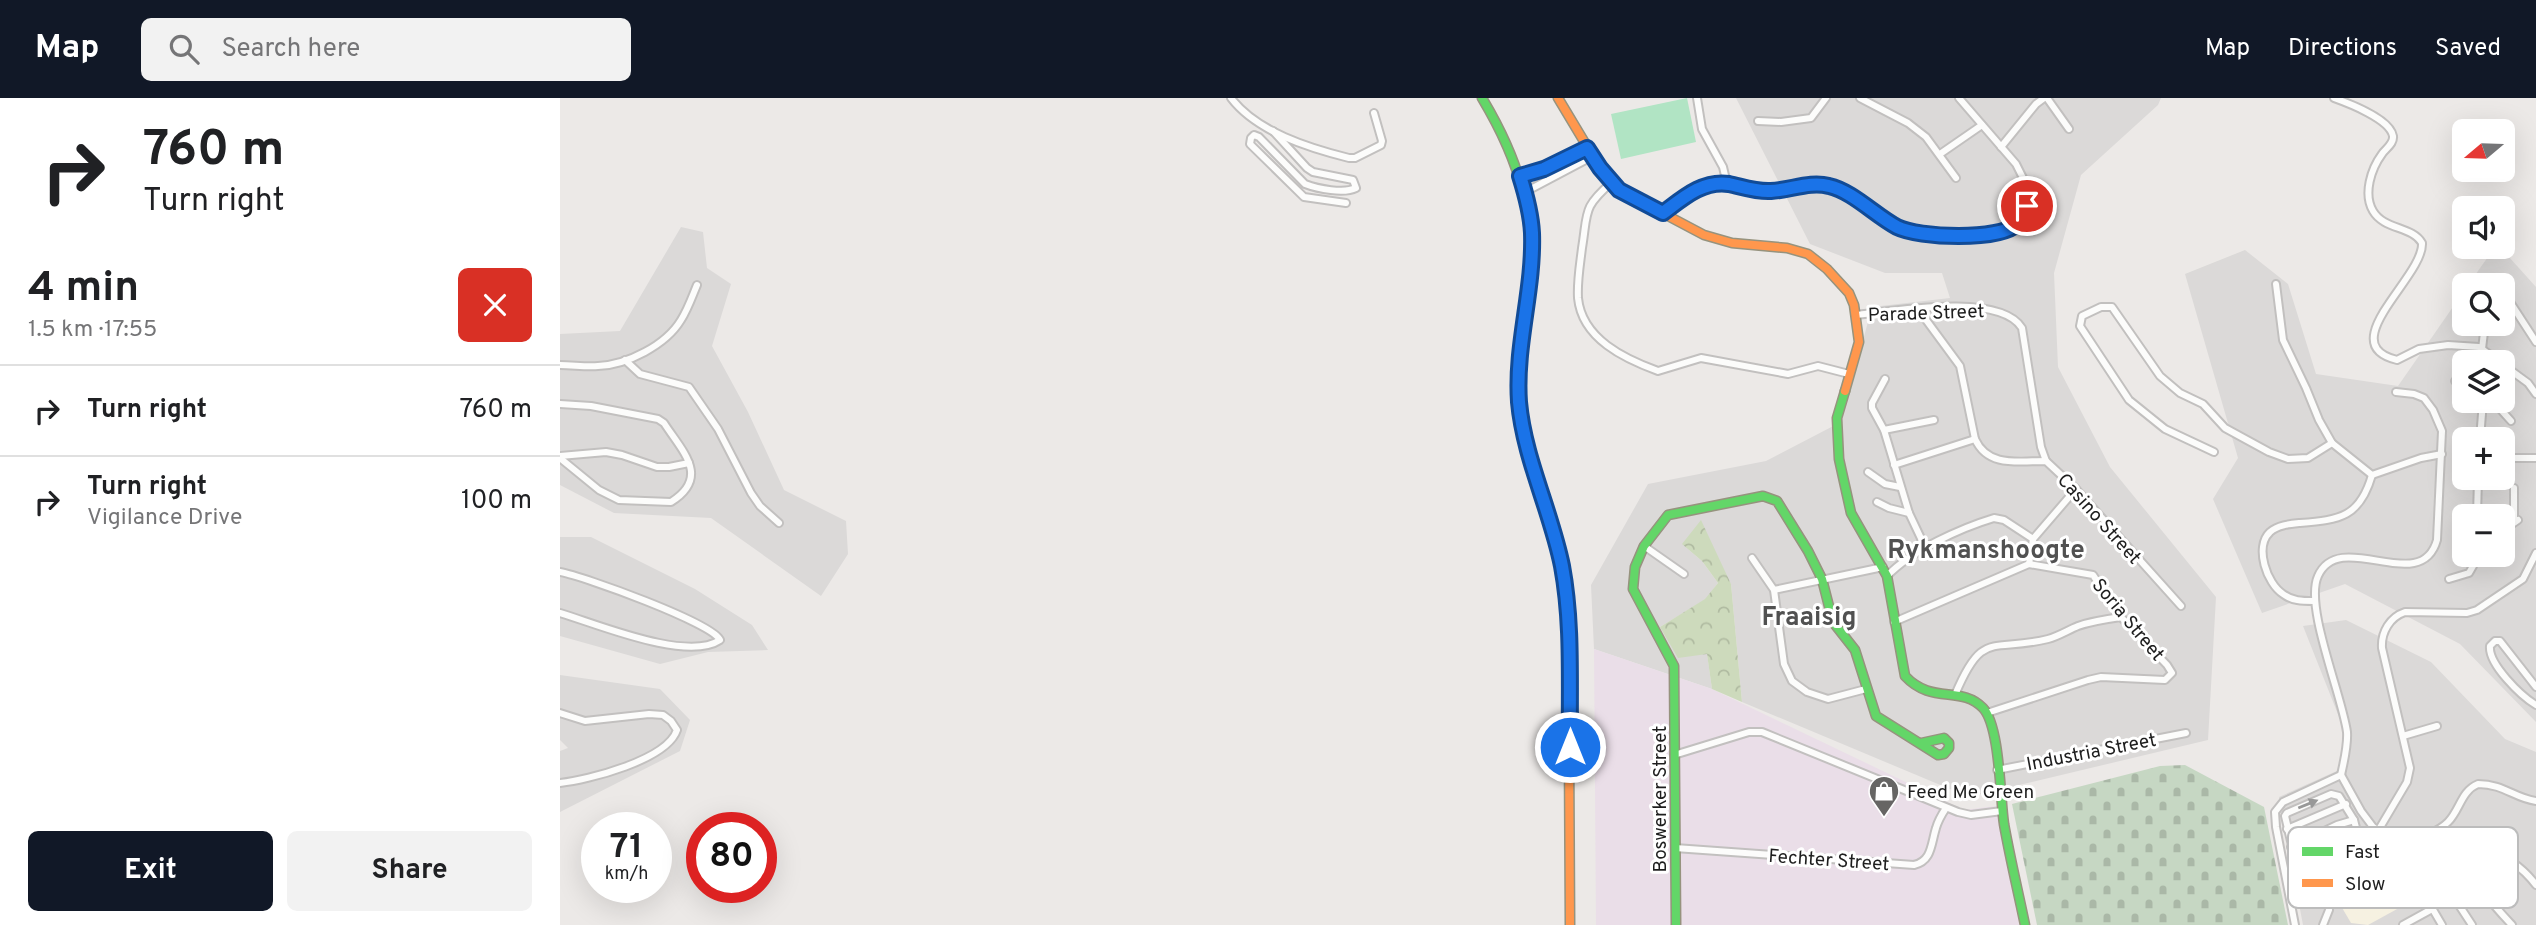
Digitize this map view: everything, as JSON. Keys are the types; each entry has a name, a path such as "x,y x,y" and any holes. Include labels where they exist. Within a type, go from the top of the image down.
{"main road":[{"path":"1482,98 1506,138 1520,176 1532,234 1528,294 1520,343 1520,404 1530,453 1558,546 1566,591 1569,642 1570,925"},
{"path":"1558,98 1587,148 1612,182 1629,196 1719,240 1787,248 1808,254 1844,284 1854,305 1859,342 1837,418 1839,459 1851,513 1887,576 1902,666 1910,683 1932,695 1955,695 1976,702 1987,713 1993,729 2002,811 2025,925"},
{"path":"1644,547 1660,523 1674,513 1763,496 1777,501 1822,579 1830,616 1855,650 1876,716 1921,743"},
{"name":"Boswerker Street","path":"1644,547 1635,567 1633,589 1672,660 1675,673 1676,925"}],"street":[{"path":"1231,98 1245,112 1273,131 1307,168 1313,172 1353,180 1356,187 1348,191 1306,184 1254,135 1251,144 1304,197 1346,203"},
{"path":"1697,98 1702,129 1723,167 1727,184"},
{"path":"1758,121 1781,122 1811,118 1826,98"},
{"path":"1860,98 1908,123 1926,137 1956,178"},
{"path":"1663,213 1704,186 1716,182 1772,191 1815,184 1841,190 1903,230 1950,236 1995,234 2016,226 2027,206 2028,193 2016,164 1959,98"},
{"path":"2001,147 2029,112 2046,98 2069,129"},
{"path":"2334,98 2354,106 2389,128 2393,135 2392,141 2375,167 2369,186 2370,204 2373,212 2389,226 2415,235 2422,243 2418,261 2376,324 2373,344 2386,356 2397,360 2419,349 2448,345 2482,349 2484,336"},
{"path":"1273,131 1342,156 1355,158 1381,145 1374,113"},
{"path":"1940,154 1982,125"},
{"path":"1520,176 1544,169 1587,148"},
{"path":"1525,192 1593,156"},
{"path":"1612,182 1587,208 1578,290 1582,313 1599,339 1609,348 1658,371 1701,358 1787,374 1818,366 1849,374"},
{"path":"2276,284 2283,341 2319,420 2332,443 2372,475"},
{"path":"560,365 601,366 646,351 672,332 682,318 697,285"},
{"name":"Parade Street","path":"1856,315 1978,307 1999,311 2019,322 2041,447 2046,461"},
{"path":"2214,452 2165,429 2129,400 2080,326 2081,316 2101,307 2112,307 2160,376 2180,393 2203,404 2225,428 2269,452 2288,459 2308,458 2332,443"},
{"path":"2515,308 2536,342"},
{"path":"1894,465 1975,439 1960,366 1918,309"},
{"path":"625,360 640,374 689,387 718,429 751,493 760,506 779,523"},
{"path":"2515,373 2535,388"},
{"path":"1885,379 1871,406 1884,430 1909,513 1926,549"},
{"path":"2374,827 2366,819 2342,775 2347,734 2314,601 2318,576 2328,563 2336,559 2348,557 2409,564 2432,550 2437,540 2442,430 2429,404 2414,394 2396,392"},
{"path":"560,404 591,406 658,419 664,423 690,463 693,475 689,486 678,498 664,503 620,500 599,490 560,457"},
{"path":"2504,413 2511,421"},
{"path":"1884,430 1934,420"},
{"name":"Casino Street","path":"1975,439 1979,448 1994,459 2046,461 2076,488 2181,606"},
{"path":"560,457 600,452 622,455 657,467 690,463"},
{"path":"2372,475 2421,458 2442,454"},
{"path":"2515,458 2536,458"},
{"path":"1868,472 1885,484 1900,487"},
{"path":"2314,601 2288,598 2273,585 2264,558 2265,538 2283,525 2320,522 2347,514 2364,500 2372,475"},
{"path":"1894,622 2029,564 2033,539 2076,488"},
{"path":"1877,502 1909,513"},
{"path":"2515,504 2515,522"},
{"path":"1887,576 1900,564 1926,549 1994,518 2004,520 2033,539"},
{"path":"1644,547 1684,574"},
{"path":"2382,827 2409,774 2409,761 2383,657 2382,642 2387,627 2400,613 2405,612 2473,612 2525,576 2536,553"},
{"path":"1752,558 1774,590 1784,664 1792,681 1807,692 1828,699 1866,689"},
{"name":"Soria Street","path":"1987,713 2101,677 2165,680 2172,673 2121,617 2097,579 2090,573 2029,564"},
{"path":"1774,590 1882,566"},
{"path":"2449,579 2472,570 2472,567"},
{"path":"560,572 599,583 690,619 718,635 720,640 712,644 667,646 560,613"},
{"path":"1955,695 1969,664 1983,650 2005,643 2048,639 2080,625 2121,617"},
{"path":"2536,687 2500,641 2490,646 2491,656 2519,694 2536,705"},
{"path":"560,713 585,721 663,715 677,730 671,740 646,757 606,774 560,783"},
{"path":"2403,736 2437,726"},
{"path":"1674,755 1749,732 1762,732 1946,807 1971,815 2002,811"},
{"name":"Industria Street","path":"1997,770 2186,733"},
{"path":"2288,885 2275,818 2277,807 2342,775"},
{"path":"2440,827 2449,821 2468,790 2478,784 2502,787 2536,802"},
{"path":"2288,834 2286,814 2331,794 2339,796 2346,804 2356,827"},
{"path":"2292,827 2346,804"},
{"name":"Fechter Street","path":"1675,848 1914,865 1925,860 1928,855 1936,827 1946,807"},
{"path":"2333,827 2354,820"},
{"path":"2518,868 2536,885"},
{"path":"2461,908 2472,925"},
{"path":"2497,908 2512,925"},
{"path":"2403,925 2432,909 2442,925"},
{"path":"2323,925 2329,910"}],"shaded area":[{"path":"1736,98 2161,98 2158,105 2081,175 2054,273 2058,367 2110,467 2216,597 2208,740 1969,797 1742,702 1731,584 1682,544 1702,561 1718,583 1706,599 1660,627 1707,653 1712,689 1594,649 1591,585 1648,484 1766,461 1841,422 1872,307 1950,298 1942,273 1885,273 1810,244"},
{"path":"681,227 703,232 707,268 731,284 712,346 748,412 784,490 846,521 848,554 821,596 711,518 614,513 560,485 560,334 620,331"},
{"path":"2245,250 2288,284 2316,374 2398,386 2452,308 2452,336 2515,336 2515,273 2477,273 2486,259 2511,259 2536,287 2536,722 2460,644 2345,584 2262,613 2213,499 2238,458 2185,274"},
{"path":"560,537 591,537 695,589 752,625 768,650 708,652 660,664 560,636"},
{"path":"2346,620 2431,662 2505,739 2536,752 2536,925 2303,925 2300,908 2518,908 2518,827 2288,827 2288,845 2279,797 2339,770 2345,732 2303,626"},
{"path":"1594,649 1712,689 1964,810 1996,806 2019,925 1596,925"},
{"path":"560,675 660,689 690,720 680,751 560,812 560,751 568,748 560,740"},
{"path":"2342,908 2399,908 2368,925 2351,923"}],"green space":[{"path":"1687,98 1696,142 1621,159 1611,114"},
{"path":"1701,520 1731,584 1742,702 1712,689 1707,654 1678,658 1660,627 1705,599 1718,583 1702,561 1682,544"},
{"path":"2185,765 2264,807 2288,925 2037,925 2012,804 2160,766"}],"traffic: fast":[{"path":"1482,98 1496,122 1516,169 1528,217 1530,268 1519,365 1520,407 1528,446 1557,542 1565,584 1570,654 1569,748"},
{"path":"1845,391 1837,418 1839,459 1851,513 1887,576 1905,676 1925,690 1974,701 1989,717 1996,745 2004,824 2025,925"},
{"path":"1676,925 1674,666 1633,589 1635,567 1644,546 1668,515 1763,496 1777,501 1822,579 1833,622 1855,650 1876,716 1938,755 1944,754 1949,748 1949,743 1944,738 1921,743"}],"traffic: slow":[{"path":"1558,98 1600,168 1619,190 1704,235 1732,243 1787,248 1808,254 1827,269 1849,293 1854,305 1859,342 1845,391"},
{"path":"1569,748 1570,925"}],"place":[{"name":"Feed Me Green","path":"1884,818"}],"district":[{"name":"Rykmanshoogte","path":"1986,549"},
{"name":"Fraaisig","path":"1809,616"}],"route":[{"path":"1570,747 1566,591 1558,546 1530,453 1520,404 1520,343 1528,294 1532,234 1530,211 1520,176 1544,169 1587,148 1619,190 1663,213 1704,186 1716,182 1761,191 1815,184 1841,190 1903,230 1950,236 2004,232 2016,226 2027,206"}]}
